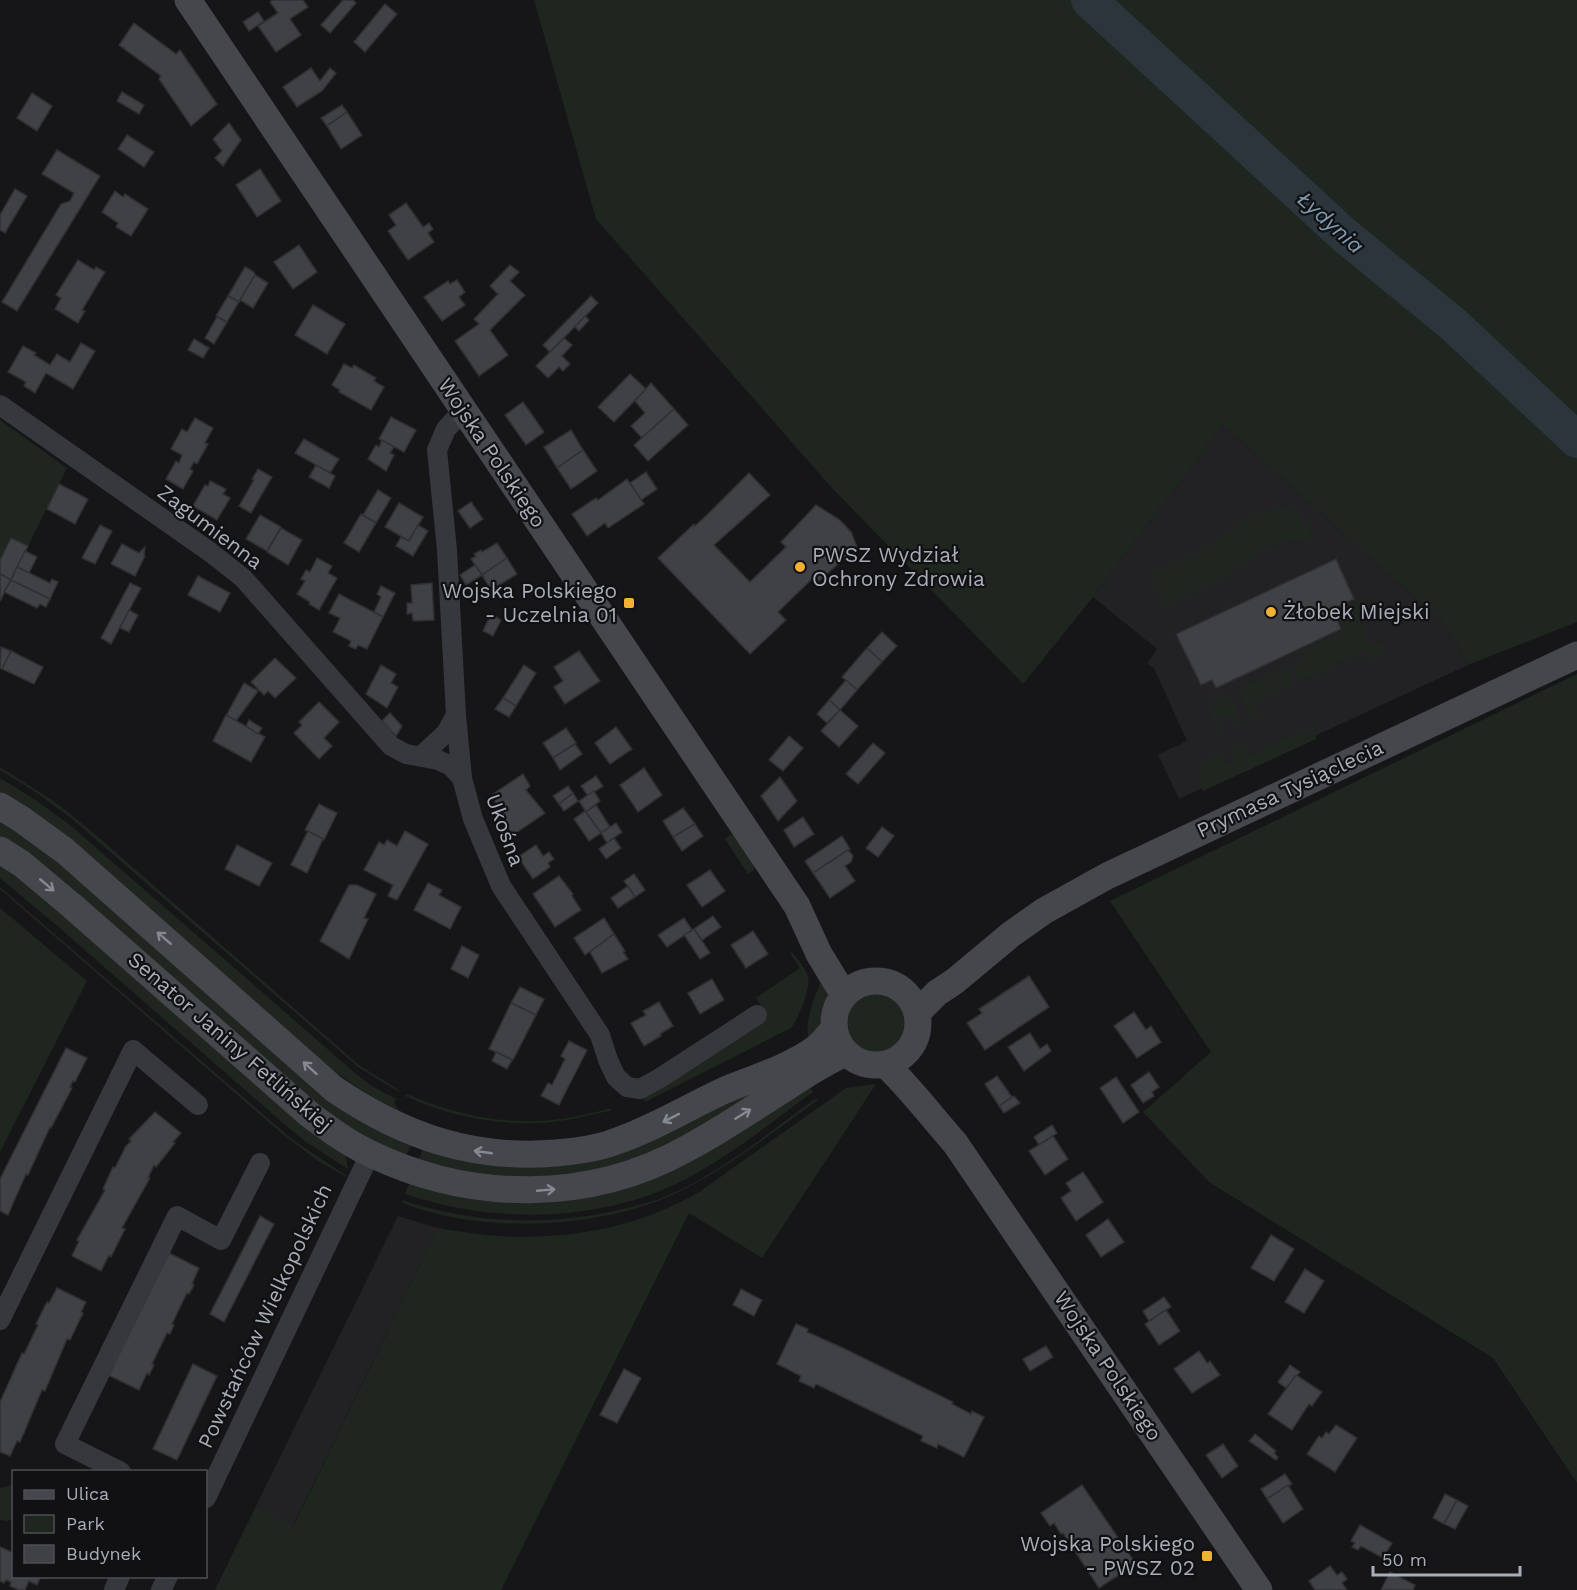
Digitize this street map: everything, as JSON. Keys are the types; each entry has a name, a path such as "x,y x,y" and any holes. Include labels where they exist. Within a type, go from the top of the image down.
{"main road":[{"name":"Wojska Polskiego","path":"188,0 797,906 819,954 844,995"},
{"name":"Prymasa Tysiąclecia","path":"917,1013 937,993 955,981 1010,935 1044,911 1107,876 1577,655"},
{"name":"Senator Janiny Fetlińskiej","path":"0,806 65,851 334,1089 387,1122 420,1136 452,1145 495,1153 539,1154 577,1151 613,1143 661,1123 724,1091 813,1051 834,1028"},
{"name":"Senator Janiny Fetlińskiej","path":"0,850 22,864 71,905 309,1115 370,1154 407,1170 439,1180 488,1189 537,1191 607,1181 657,1165 821,1065 846,1053"},
{"name":"Wojska Polskiego","path":"797,906 833,942 846,962 869,981"},
{"name":"Prymasa Tysiąclecia","path":"898,987 913,986 1010,935"},
{"path":"884,981 898,987 910,998 917,1013 918,1031 909,1050 902,1058 886,1065 868,1064 855,1060 846,1053 834,1028 835,1013 844,995 862,983 884,981"},
{"name":"Wojska Polskiego","path":"909,1050 956,1143 1259,1590"},
{"name":"Wojska Polskiego","path":"886,1065 956,1143"}],"street":[{"name":"Zagumienna","path":"0,405 210,552 243,578 391,746 406,754 451,765 462,778"},
{"name":"Ukośna","path":"464,410 446,429 437,450 447,550 456,715 462,778 473,819 501,886 600,1035 616,1077 627,1087 640,1089 660,1078 757,1015"},
{"path":"421,756 446,733 456,715"},
{"path":"0,1320 133,1050 198,1105"},
{"name":"Powstańców Wielkopolskich","path":"207,1496 370,1154"},
{"path":"117,1470 65,1444 177,1216 221,1240 260,1163"}],"shaded area":[{"name":"Żłobek Miejski","path":"1223,425 1447,627 1468,665 1179,799 1158,755 1187,741 1154,668 1147,664 1157,649 1093,597"},
{"path":"398,1216 438,1228 292,1528 256,1506"}],"green space":[{"path":"534,0 1577,0 1577,622 1468,665 1447,627 1223,425 1093,597 1023,684 832,488 596,219"},
{"path":"0,420 67,468 28,546 0,560"},
{"path":"1290,507 1291,515 1301,514 1301,524 1309,524 1311,538 1269,545 1215,583 1165,607 1150,574 1205,549 1256,513"},
{"path":"1364,599 1371,614 1359,620 1372,647 1385,641 1380,656 1372,663 1366,650 1300,681 1292,665 1304,658 1301,650 1343,631 1334,613"},
{"path":"1286,667 1293,684 1254,702 1260,715 1249,714 1239,689"},
{"path":"1577,674 1577,1483 1493,1358 1209,1182 1143,1112 1211,1052 1110,901"},
{"path":"1229,693 1241,720 1237,726 1231,713 1217,719 1223,732 1220,734 1206,704"},
{"path":"1312,726 1316,739 1203,791 1199,771 1207,760 1220,753 1227,765 1236,761 1230,748 1240,743 1247,757"},
{"path":"0,767 55,802 89,829 359,1065 399,1092 358,1067 71,818 0,770"},
{"path":"0,778 70,825 355,1073 372,1086 396,1099 394,1104 400,1111 418,1119 393,1108 369,1094 301,1045 0,794"},
{"path":"0,819 42,848 411,1145 406,1157 373,1142 335,1120 20,849 0,836"},
{"path":"730,835 736,836 754,865 754,870 748,874 725,839"},
{"path":"0,861 342,1150 348,1169 306,1142 284,1124 0,878"},
{"path":"0,887 293,1140 347,1176 318,1161 281,1133"},
{"path":"0,908 87,981 0,1152"},
{"path":"792,952 805,970 808,977 808,988 791,1028 645,1102 644,1097 662,1088 768,1017 756,998 800,968 790,953"},
{"path":"821,982 829,993 822,1018 810,1040 808,1020"},
{"path":"876,994 893,999 901,1007 906,1024 901,1041 893,1049 876,1054 859,1049 851,1041 846,1024 851,1007 859,999"},
{"path":"799,1064 664,1149 585,1174 510,1180 418,1161 423,1149 516,1166"},
{"path":"807,1080 813,1092 740,1146 681,1182 629,1201 598,1209 532,1215 467,1209 405,1194 410,1182 561,1199"},
{"path":"876,1084 762,1258 689,1213 501,1590 215,1590 256,1506 293,1527 438,1228 483,1235 550,1236 602,1229 652,1215 699,1192 846,1088"},
{"path":"407,1094 457,1112 505,1120 555,1120 612,1109 560,1121 500,1122 442,1110 405,1096"},
{"path":"816,1098 818,1100 783,1126 710,1175 672,1195 609,1215 574,1221 502,1223 466,1220 433,1213 403,1203 402,1200 453,1214 505,1220 558,1219 610,1212 664,1197 710,1174"},
{"path":"12,1485 12,1519 7,1521 0,1520 0,1488"}],"building":[{"path":"273,0 303,0 308,7 290,19 301,35 276,52 258,26 278,13 270,2"},
{"path":"343,0 353,0 356,3 330,33 321,25"},
{"path":"385,4 397,14 365,52 354,42"},
{"path":"258,12 264,21 249,31 243,22"},
{"path":"134,23 176,54 180,50 217,104 191,126 159,79 161,76 119,45"},
{"path":"311,68 320,81 330,68 336,73 322,91 297,107 283,87"},
{"path":"122,92 144,105 139,114 117,101"},
{"path":"32,93 52,106 37,131 17,118"},
{"path":"342,105 347,112 327,126 321,118"},
{"path":"347,112 362,135 341,149 327,126"},
{"path":"229,123 241,140 223,166 215,158 222,151 213,139"},
{"path":"127,135 154,152 144,167 118,149"},
{"path":"57,150 100,176 17,311 2,302 61,204 70,201 74,193 42,174"},
{"path":"260,169 281,201 257,217 236,185"},
{"path":"15,189 27,196 5,233 0,230 0,215"},
{"path":"115,191 123,197 125,194 148,209 131,236 116,227 118,223 102,212"},
{"path":"406,203 423,227 429,223 433,229 428,233 434,242 408,260 388,231 396,225 389,215"},
{"path":"299,245 317,272 293,289 274,262"},
{"path":"78,260 94,270 96,267 105,272 82,310 85,311 78,323 55,309 61,298 56,295"},
{"path":"510,265 519,272 510,281 525,295 490,330 508,355 479,376 455,341 479,324 474,319 498,294 490,286"},
{"path":"245,267 255,275 239,302 228,296"},
{"path":"255,275 268,283 253,308 240,300"},
{"path":"457,280 465,292 459,297 465,305 442,321 424,297 448,281 450,284"},
{"path":"228,296 239,302 227,322 216,316"},
{"path":"591,296 598,303 550,352 543,345"},
{"path":"313,305 345,324 327,354 295,335"},
{"path":"585,316 589,320 579,331 575,327"},
{"path":"217,317 227,322 214,344 205,338"},
{"path":"564,338 572,345 562,356 570,364 563,371 559,367 548,378 536,366"},
{"path":"194,339 209,348 203,358 188,350"},
{"path":"81,343 95,351 73,389 46,373 35,393 24,386 26,382 8,372 23,346 50,365 57,354 70,362"},
{"path":"344,364 352,368 354,365 376,378 374,381 384,387 371,410 339,392 340,390 332,385"},
{"path":"630,374 646,389 614,422 598,407"},
{"path":"651,383 674,409 642,438 631,426 645,413 635,401"},
{"path":"523,402 544,432 526,445 505,415"},
{"path":"674,409 688,425 648,461 634,445"},
{"path":"391,417 416,430 404,452 379,439"},
{"path":"195,418 213,428 205,443 208,444 197,464 194,462 190,469 193,471 183,489 166,479 176,461 179,463 182,455 171,449 182,429 187,432"},
{"path":"571,430 583,450 557,468 544,447"},
{"path":"304,439 339,459 330,473 295,453"},
{"path":"382,440 394,447 390,453 394,455 386,471 368,459 376,445 379,447"},
{"path":"583,450 597,471 571,489 557,468"},
{"path":"316,465 335,476 329,488 309,477"},
{"path":"258,469 272,477 251,513 239,506"},
{"path":"646,472 657,489 641,500 630,483"},
{"name":"PWSZ Wydział Ochrony Zdrowia","path":"749,473 770,495 714,545 750,582 786,547 781,542 816,505 840,520 851,532 857,547 819,581 815,576 778,612 786,620 750,654 658,558 709,513"},
{"path":"627,479 644,504 608,528 605,523 587,536 572,514 596,498 598,500"},
{"path":"210,481 226,489 223,494 230,498 217,520 193,506 205,485 208,486"},
{"path":"59,484 88,499 75,524 47,509"},
{"path":"378,490 391,498 376,523 363,515"},
{"path":"471,502 483,519 470,528 458,511"},
{"path":"399,503 423,517 409,541 385,527"},
{"path":"361,514 376,523 359,552 344,543"},
{"path":"260,515 281,527 267,551 246,539"},
{"path":"100,525 112,531 95,564 82,558"},
{"path":"418,525 428,531 413,556 396,546 401,537 409,541"},
{"path":"281,528 302,540 288,565 267,552"},
{"path":"11,538 28,546 11,580 0,574 0,560"},
{"path":"497,543 507,558 482,575 471,559 476,556 474,554"},
{"path":"122,544 139,553 145,547 145,556 135,576 111,564"},
{"path":"25,551 37,557 29,573 17,567"},
{"path":"317,558 332,566 328,573 337,578 319,610 297,594 305,581 301,579 306,570 310,572"},
{"path":"507,558 517,574 491,590 482,575"},
{"path":"1336,559 1354,599 1332,609 1341,629 1216,688 1212,680 1201,685 1176,634"},
{"path":"475,565 482,575 466,585 460,575"},
{"path":"17,567 50,583 52,579 58,582 50,599 11,580"},
{"path":"0,574 11,580 0,601"},
{"path":"198,576 230,593 220,612 188,595"},
{"path":"11,580 50,599 46,607 40,604 37,608 4,592"},
{"path":"130,583 141,588 111,644 101,638"},
{"path":"432,583 434,620 413,621 412,613 407,614 407,603 412,603 411,585"},
{"path":"381,586 395,593 383,617 374,612 381,597 377,594"},
{"path":"339,594 383,617 367,649 358,645 356,649 349,646 351,641 333,632 340,618 329,613"},
{"path":"129,610 138,615 129,632 120,628"},
{"path":"491,614 501,620 493,636 483,631"},
{"path":"882,632 897,646 882,662 867,648"},
{"path":"1,647 11,651 2,669 0,668"},
{"path":"867,648 882,662 857,690 842,677"},
{"path":"11,651 43,667 34,684 2,669"},
{"path":"579,651 600,681 565,704 554,687 563,681 554,667"},
{"path":"275,658 296,678 275,698 268,691 264,695 251,682"},
{"path":"381,665 396,674 391,683 398,687 387,708 366,694"},
{"path":"524,665 536,673 516,706 503,698"},
{"path":"846,680 857,690 840,710 829,700"},
{"path":"244,683 258,691 236,721 226,716"},
{"path":"503,698 516,706 509,717 495,709"},
{"path":"829,700 840,710 827,723 817,714"},
{"path":"319,702 339,722 324,738 332,746 319,759 294,733 302,725 299,722"},
{"path":"840,710 858,726 839,747 821,731"},
{"path":"390,713 402,726 396,736 382,721"},
{"path":"226,715 265,737 251,762 213,741"},
{"path":"249,720 262,728 258,734 246,726"},
{"path":"616,727 632,749 610,764 595,743"},
{"path":"566,728 576,743 553,758 543,743"},
{"path":"789,736 803,748 783,771 769,760"},
{"path":"873,743 885,753 858,784 846,774"},
{"path":"575,744 582,754 560,770 553,758"},
{"path":"644,768 662,795 638,812 620,785"},
{"path":"523,774 530,786 526,790 545,813 513,835 497,808 493,794"},
{"path":"596,776 603,786 588,796 581,786"},
{"path":"780,777 797,801 778,821 761,796"},
{"path":"568,786 573,793 559,804 553,796"},
{"path":"594,791 600,801 586,812 579,801"},
{"path":"573,793 578,801 564,811 559,804"},
{"path":"319,804 337,813 324,840 305,830"},
{"path":"596,805 610,827 601,833 586,812"},
{"path":"683,808 695,824 673,837 663,821"},
{"path":"585,811 601,833 589,841 574,819"},
{"path":"803,817 814,834 794,847 784,830"},
{"path":"616,823 622,832 607,843 601,833"},
{"path":"695,824 703,836 682,851 673,837"},
{"path":"882,827 894,836 878,857 866,848"},
{"path":"308,831 323,839 307,873 291,865"},
{"path":"405,831 428,844 397,900 388,896 393,885 364,870 379,842 384,845 387,840 397,846"},
{"path":"842,836 850,849 813,873 805,861"},
{"path":"614,838 621,848 606,859 599,849"},
{"path":"237,845 272,863 259,886 225,869"},
{"path":"536,845 543,856 549,852 554,859 548,863 550,867 533,879 518,857"},
{"path":"848,850 853,856 851,862 845,866 855,881 830,898 813,873"},
{"path":"710,870 725,891 702,907 687,885"},
{"path":"634,874 645,890 635,897 624,881"},
{"path":"559,876 573,894 581,910 555,927 533,894"},
{"path":"428,883 442,890 439,895 461,907 450,929 414,910"},
{"path":"349,885 357,885 376,894 364,918 368,919 349,959 320,941"},
{"path":"628,886 635,897 618,908 611,898"},
{"path":"713,916 721,927 702,940 694,929"},
{"path":"604,918 614,934 585,955 574,938"},
{"path":"684,918 692,930 667,947 658,935"},
{"path":"694,929 710,953 700,959 684,935"},
{"path":"753,931 768,954 746,968 731,945"},
{"path":"614,934 628,959 602,973 590,952"},
{"path":"462,946 479,955 468,978 451,969"},
{"path":"1029,976 1049,1007 985,1050 967,1023 982,1013 979,1009"},
{"path":"712,979 724,1000 700,1014 688,993"},
{"path":"520,987 544,999 536,1015 511,1003"},
{"path":"659,1002 673,1026 644,1046 631,1023 646,1015 643,1011"},
{"path":"511,1003 536,1015 513,1060 489,1049"},
{"path":"1134,1012 1146,1030 1151,1026 1161,1042 1137,1058 1114,1026"},
{"path":"1030,1033 1040,1049 1047,1044 1051,1051 1024,1071 1008,1047"},
{"path":"569,1041 587,1050 559,1105 541,1096 548,1083 552,1085 565,1059 561,1056"},
{"path":"66,1048 87,1058 75,1082 73,1081 70,1087 72,1088 50,1127 28,1175 26,1174 8,1215 0,1211 0,1179"},
{"path":"496,1052 512,1060 507,1069 492,1061"},
{"path":"1149,1072 1159,1087 1152,1092 1154,1096 1143,1103 1131,1085"},
{"path":"997,1076 1012,1097 999,1106 985,1084"},
{"path":"1116,1077 1139,1112 1123,1123 1100,1088"},
{"path":"1014,1096 1020,1103 1004,1113 999,1106"},
{"path":"155,1112 181,1133 156,1167 154,1165 148,1178 150,1178 122,1228 125,1229 111,1257 109,1255 101,1271 72,1256 79,1241 77,1240 105,1190 103,1189 113,1167 115,1168 131,1141 129,1139"},
{"path":"1052,1125 1057,1133 1039,1145 1034,1137"},
{"path":"1053,1136 1068,1159 1045,1175 1029,1151"},
{"path":"1083,1172 1103,1202 1076,1221 1061,1198 1071,1191 1066,1183"},
{"path":"260,1216 274,1224 224,1322 210,1314"},
{"path":"1108,1219 1124,1242 1101,1257 1086,1235"},
{"path":"1271,1235 1294,1249 1274,1281 1251,1268"},
{"path":"169,1253 199,1268 192,1284 194,1285 189,1294 187,1293 172,1324 174,1325 170,1334 167,1333 152,1364 154,1365 149,1375 147,1373 139,1390 108,1375"},
{"path":"1305,1269 1324,1281 1304,1313 1285,1302"},
{"path":"57,1288 86,1302 81,1312 83,1313 70,1340 67,1339 45,1391 42,1390 20,1442 17,1441 10,1456 0,1452 0,1402 47,1302 49,1303"},
{"path":"741,1289 762,1300 754,1316 733,1305"},
{"path":"1164,1297 1171,1307 1149,1321 1143,1311"},
{"path":"1166,1310 1180,1331 1159,1345 1145,1324"},
{"path":"796,1324 808,1329 807,1332 953,1402 952,1404 971,1414 972,1411 984,1417 964,1457 938,1444 937,1448 921,1441 923,1436 816,1384 814,1388 799,1381 801,1376 777,1364"},
{"path":"1046,1346 1053,1357 1030,1371 1023,1359"},
{"path":"1199,1351 1207,1363 1210,1361 1220,1375 1192,1393 1174,1369"},
{"path":"193,1364 217,1376 177,1460 153,1449"},
{"path":"1290,1365 1300,1372 1286,1388 1278,1382"},
{"path":"624,1369 641,1378 617,1423 600,1415"},
{"path":"1296,1375 1322,1392 1312,1406 1309,1404 1292,1430 1268,1414"},
{"path":"1336,1425 1357,1438 1335,1472 1307,1454 1319,1436 1322,1438 1326,1432 1329,1434"},
{"path":"1255,1434 1276,1451 1274,1453 1278,1457 1276,1460 1249,1441"},
{"path":"1223,1444 1238,1466 1222,1478 1206,1455"},
{"path":"1285,1474 1292,1484 1267,1499 1261,1489"},
{"path":"1082,1485 1136,1564 1099,1588 1063,1533 1061,1534 1054,1523 1050,1526 1041,1513"},
{"path":"1288,1485 1303,1509 1283,1523 1267,1499"},
{"path":"1445,1494 1457,1500 1444,1524 1433,1518"},
{"path":"1457,1500 1468,1506 1455,1529 1444,1524"},
{"path":"1360,1525 1392,1543 1383,1558 1361,1546 1358,1550 1352,1547 1355,1543 1351,1541"},
{"path":"0,1547 12,1552 12,1578 40,1578 37,1585 29,1581 25,1590 10,1586 11,1582 6,1580 4,1583 0,1581"},
{"path":"1330,1566 1337,1575 1342,1572 1347,1579 1342,1583 1347,1590 1315,1590 1309,1581"},
{"path":"1390,1572 1415,1585 1413,1590 1381,1590"}],"waterway":[{"name":"Łydynia","path":"1089,0 1343,234 1454,325 1577,440"}],"place":[{"name":"PWSZ Wydział Ochrony Zdrowia","path":"800,567"},
{"name":"Wojska Polskiego - Uczelnia 01","path":"629,603"},
{"name":"Żłobek Miejski","path":"1271,612"},
{"name":"Wojska Polskiego - PWSZ 02","path":"1207,1556"}]}
